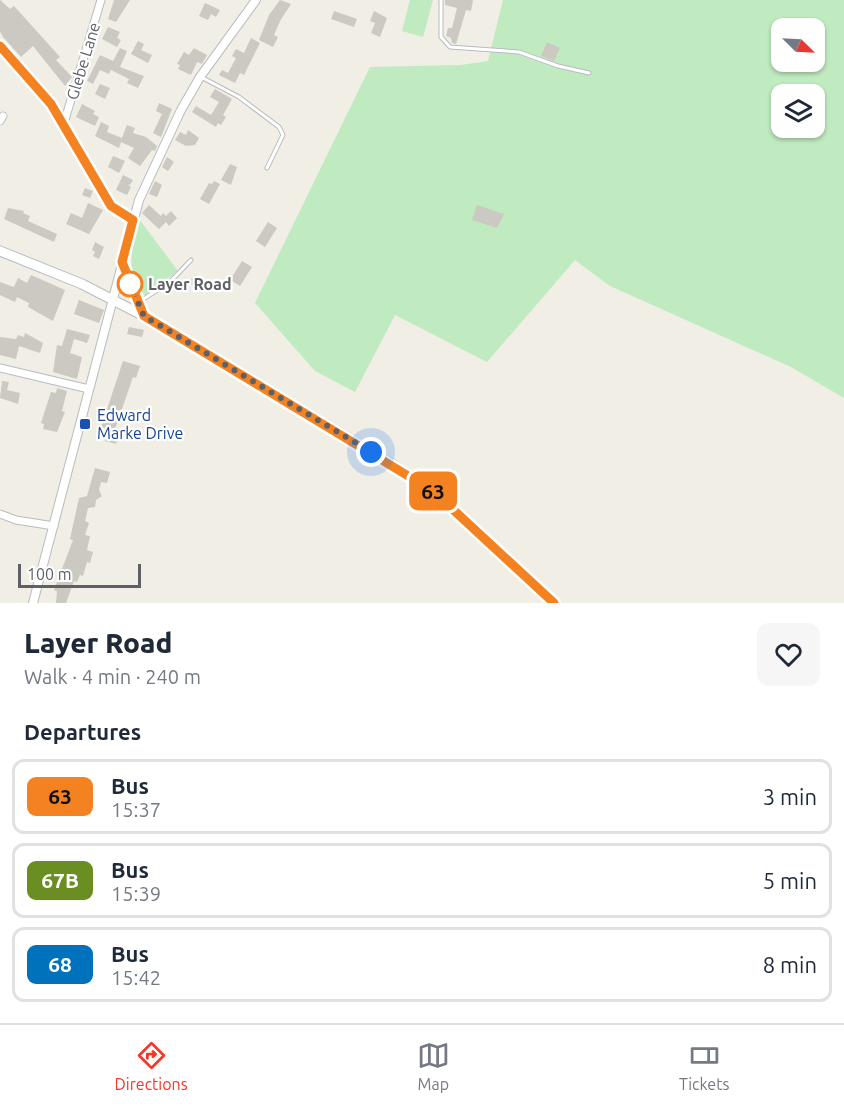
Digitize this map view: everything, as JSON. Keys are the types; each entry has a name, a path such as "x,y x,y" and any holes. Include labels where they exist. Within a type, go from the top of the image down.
{"main road":[{"path":"0,251 82,284 144,316 433,491 554,603"}],"street":[{"name":"Glebe Lane","path":"64,123 101,0"},
{"path":"33,603 113,306 111,299 133,220 167,139 200,77 256,0"},
{"path":"0,46 51,104 111,206 133,220"},
{"path":"122,262 144,316"},
{"path":"0,368 89,389"},
{"path":"0,514 16,520 54,526"}],"lane":[{"path":"441,0 441,37 450,47 519,52 558,66 589,73"},
{"path":"200,77 239,97 279,127 283,135 267,168"},
{"path":"138,303 171,281 190,260"}],"green space":[{"path":"410,0 433,0 423,37 402,31"},
{"path":"503,0 844,0 844,398 791,367 610,286 575,260 487,362 395,315 355,392 315,371 255,303 370,67 461,65 488,61"},
{"path":"139,219 178,271 145,295 138,287 132,268 132,248"}],"building":[{"path":"0,0 10,9 14,6 60,57 56,60 72,77 65,86 33,46 21,57 3,37 0,31"},
{"path":"114,0 130,0 116,22 108,19"},
{"path":"280,0 291,4 274,35 278,37 273,47 259,40 269,15"},
{"path":"445,0 473,0 471,11 466,10 456,44 446,36 448,28 452,28 457,8 445,5"},
{"path":"205,3 220,10 216,17 211,14 208,20 199,16"},
{"path":"334,11 357,19 354,27 331,19"},
{"path":"374,11 387,18 380,37 371,33 375,23 370,21"},
{"path":"108,27 120,32 117,38 121,40 117,47 102,39"},
{"path":"251,38 260,43 244,75 240,73 235,83 219,75 222,70 228,73 236,58 232,56 236,49 244,53"},
{"path":"138,41 144,44 141,50 152,55 148,63 131,54"},
{"path":"547,42 560,48 554,61 541,56"},
{"path":"120,48 127,51 120,67 144,76 138,88 127,83 129,79 111,70 109,74 100,70 93,84 87,81 100,55 113,61"},
{"path":"194,48 207,55 202,64 197,62 191,75 178,69 180,65 177,64 184,52 189,55"},
{"path":"100,84 110,88 105,99 95,94"},
{"path":"215,89 232,99 223,115 226,117 221,125 218,123 216,127 192,112 196,106 211,115 219,102 210,97"},
{"path":"159,103 172,109 161,137 153,133 162,114 156,111"},
{"path":"82,104 95,111 93,114 99,117 95,126 76,117"},
{"path":"101,122 109,126 107,132 122,138 127,125 135,128 133,133 146,137 157,146 155,151 152,150 140,166 128,158 134,148 121,142 119,148 95,136"},
{"path":"188,130 199,138 195,145 186,146 175,140 180,132 186,135"},
{"path":"113,156 125,161 119,173 108,167"},
{"path":"167,157 174,162 168,171 162,167"},
{"path":"230,164 237,167 231,185 221,180"},
{"path":"123,175 133,180 130,185 127,184 131,187 127,195 116,190"},
{"path":"155,181 162,185 157,197 149,194"},
{"path":"214,181 220,184 209,204 200,199 209,183 212,184"},
{"path":"85,188 93,191 90,198 82,195"},
{"path":"88,203 103,210 89,234 66,224 71,213 82,218"},
{"path":"149,205 161,216 163,213 166,216 171,211 177,218 169,226 166,222 159,229 142,213"},
{"path":"477,205 504,214 497,228 472,220"},
{"path":"8,208 24,211 23,213 30,216 28,221 57,234 54,242 4,219"},
{"path":"268,222 277,228 265,247 256,241"},
{"path":"95,242 104,247 99,259 93,256 95,252 92,250"},
{"path":"242,261 252,267 240,286 230,280"},
{"path":"31,275 65,290 53,321 28,307 29,303 17,297 15,302 0,295 0,282 14,287 18,278 27,283"},
{"path":"195,275 207,286 201,293 189,282"},
{"path":"79,300 104,310 99,323 74,314"},
{"path":"129,327 144,330 142,337 127,334"},
{"path":"67,329 90,335 87,343 74,339 70,353 82,357 77,379 53,372 57,345 62,346"},
{"path":"25,333 43,343 40,353 19,346 16,359 0,355 0,337 16,339 18,335 24,337"},
{"path":"123,361 140,366 136,378 133,377 116,426 114,434 118,435 116,444 105,441 106,438 102,437 105,428 101,427"},
{"path":"2,381 9,382 7,390 20,393 18,404 0,398"},
{"path":"57,388 67,391 62,411 65,412 57,432 43,429 44,424 41,423 51,392 56,393"},
{"path":"95,468 110,472 107,483 101,482 99,490 102,496 96,500 95,507 88,508 85,521 89,523 85,535 90,536 87,550 93,552 90,563 87,562 83,576 80,575 77,582 74,581 66,603 56,603 57,591 54,590 73,540 70,539 79,498 87,496"}],"bus line":[{"name":"63","path":"0,46 51,104 111,206 123,216 133,220 122,262 144,316 236,373 392,464 433,491 554,603"}],"place":[{"name":"Layer Road","path":"130,284"},
{"name":"Edward Marke Drive","path":"85,424"}],"route":[{"path":"130,284 144,316 371,452"}]}
